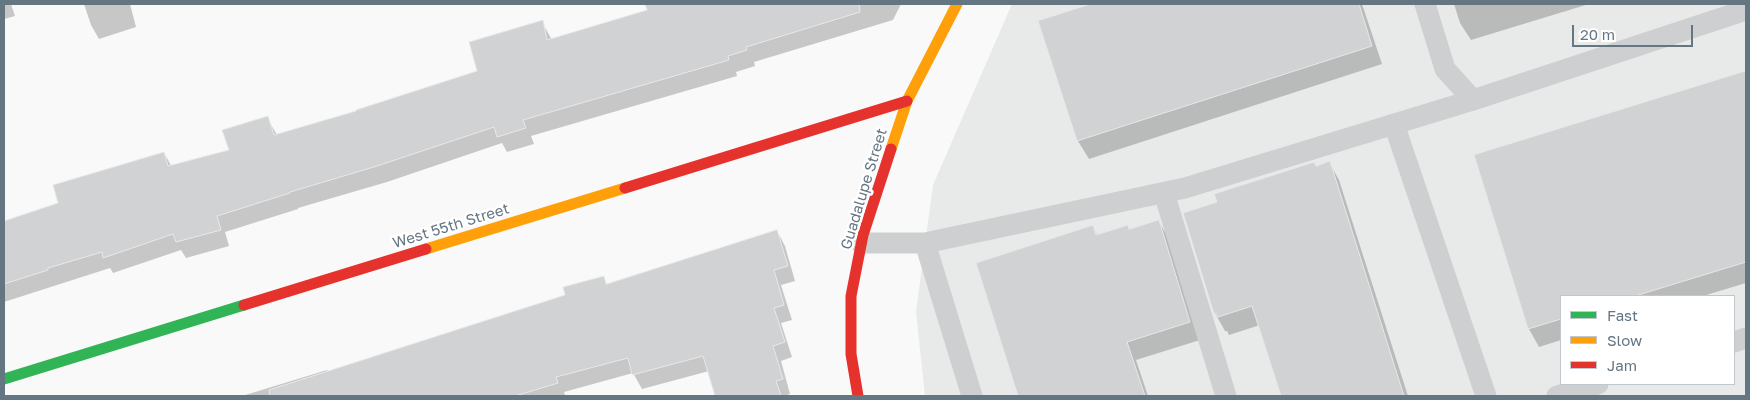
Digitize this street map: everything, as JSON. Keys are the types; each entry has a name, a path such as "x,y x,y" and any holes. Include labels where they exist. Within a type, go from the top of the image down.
{"street":[{"name":"Guadalupe Street","path":"858,396 851,354 851,296 862,243 907,102 957,4"},
{"name":"West 55th Street","path":"4,379 907,102"}],"lane":[{"path":"1425,4 1445,69 1474,100"},
{"path":"862,243 925,243 1185,188 1474,100 1746,10"},
{"path":"1394,124 1486,396"},
{"path":"1164,193 1226,396"},
{"path":"925,243 972,396"},
{"path":"1557,396 1595,385"}],"shaded area":[{"path":"1012,4 1746,4 1746,396 925,396 916,312 933,185"}],"building":[{"path":"645,4 859,4 860,12 746,47 747,50 728,56 729,60 523,120 526,128 497,137 494,127 217,216 221,230 176,242 173,234 103,258 102,252 48,268 48,270 4,284 4,221 58,203 53,185 164,152 168,166 229,150 222,130 268,116 274,135 356,111 477,71 469,42 543,20 547,40 647,10"},
{"path":"1091,4 1359,4 1372,46 1077,141 1038,21"},
{"path":"1746,71 1746,262 1638,295 1560,295 1560,319 1528,329 1474,155"},
{"path":"1330,161 1404,396 1281,396 1252,306 1218,317 1216,313 1214,314 1183,213 1217,202 1214,194 1314,162 1316,166"},
{"path":"1159,220 1190,322 1127,342 1145,396 1018,396 976,263 1093,225 1096,235 1128,225 1129,229"},
{"path":"777,230 788,266 774,270 784,305 774,308 785,342 773,346 783,379 776,381 781,396 715,396 703,356 632,375 628,358 556,377 558,383 515,396 270,396 269,390 565,295 563,287 604,276 606,284"}],"traffic: fast":[{"path":"4,379 244,305"}],"traffic: slow":[{"path":"891,149 907,101 957,4"},
{"path":"426,249 625,188"}],"traffic: jam":[{"path":"625,188 907,101"},
{"path":"858,396 851,354 851,296 863,235 891,149"},
{"path":"244,305 426,249"}]}
